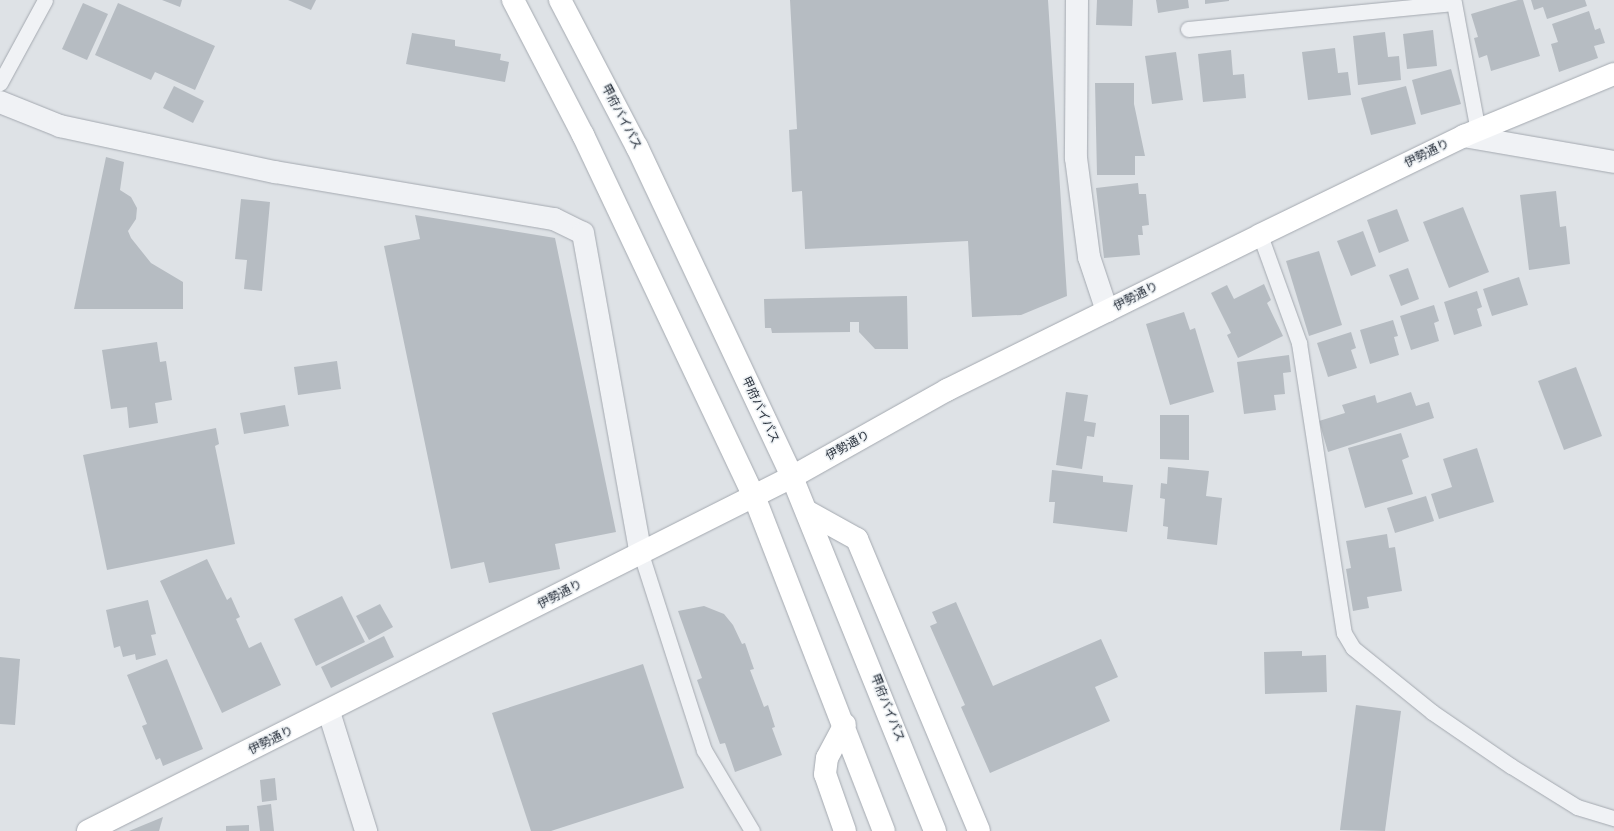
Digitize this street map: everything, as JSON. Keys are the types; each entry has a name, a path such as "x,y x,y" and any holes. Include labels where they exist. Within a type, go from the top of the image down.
{"main road":[{"path":"513,0 584,135 754,496 845,724 882,827"},
{"name":"甲府バイパス","path":"560,0 637,147 808,512 926,805 935,831"},
{"name":"伊勢通り","path":"97,829 792,477 947,390 1260,235 1471,134 1614,74"},
{"path":"808,512 857,539 979,831"},
{"path":"845,724 827,758 825,774 845,831"}],"street":[{"path":"1077,0 1076,158 1089,257 1107,311"},
{"path":"0,102 60,126 275,172 554,219 583,234 641,554"},
{"path":"1471,134 1614,162"},
{"path":"329,712 366,831"}],"lane":[{"path":"0,82 45,0"},
{"path":"1188,29 1454,4 1471,134"},
{"path":"1260,235 1299,343 1344,633 1353,648 1432,712 1511,766 1577,807 1614,818"},
{"path":"641,554 704,750 752,831"}],"building":[{"path":"162,0 182,0 180,7"},
{"path":"288,0 316,0 311,10"},
{"path":"790,0 1048,0 1067,296 1021,315 972,317 968,241 805,249 802,191 792,192 789,130 797,129"},
{"path":"1097,0 1133,0 1132,26 1096,25"},
{"path":"1156,0 1188,0 1189,8 1158,13"},
{"path":"1205,0 1229,0 1229,1 1205,4"},
{"path":"1518,0 1523,0 1540,56 1491,71 1487,55 1479,58 1474,38 1478,37 1471,14"},
{"path":"1531,0 1585,0 1587,6 1547,19 1543,7 1534,10"},
{"path":"83,3 108,14 87,60 62,49"},
{"path":"118,3 215,46 195,90 155,72 151,80 95,55"},
{"path":"1589,11 1595,30 1600,28 1605,43 1594,46 1598,58 1559,72 1551,44 1558,42 1552,24"},
{"path":"1433,30 1437,66 1407,69 1403,34"},
{"path":"1385,32 1388,57 1399,56 1401,80 1358,85 1353,36"},
{"path":"412,33 455,40 455,46 501,54 500,60 509,62 505,82 406,64"},
{"path":"1335,48 1338,73 1348,72 1351,95 1308,100 1302,52"},
{"path":"1231,50 1233,75 1244,74 1246,98 1203,102 1198,54"},
{"path":"1176,52 1183,100 1152,104 1145,56"},
{"path":"1451,69 1461,104 1421,115 1412,80"},
{"path":"1095,83 1134,83 1134,104 1145,156 1135,156 1135,175 1097,175"},
{"path":"174,86 204,101 193,123 163,108"},
{"path":"1406,86 1416,124 1371,135 1361,98"},
{"path":"106,157 124,162 120,190 131,197 137,208 136,219 128,231 131,238 151,263 183,282 183,309 74,309"},
{"path":"1138,183 1139,194 1146,194 1149,225 1142,226 1143,235 1138,235 1140,255 1104,258 1096,188"},
{"path":"1556,191 1560,227 1566,226 1570,264 1529,270 1520,195"},
{"path":"241,199 270,202 262,291 244,289 247,260 235,259"},
{"path":"1463,207 1489,272 1449,288 1423,222"},
{"path":"1397,209 1409,241 1379,253 1367,220"},
{"path":"415,215 555,238 616,532 555,544 560,569 489,583 484,562 451,569 384,246 420,239"},
{"path":"1363,231 1376,266 1351,276 1337,241"},
{"path":"1319,251 1342,325 1309,336 1286,261"},
{"path":"1408,268 1419,299 1401,306 1389,275"},
{"path":"1519,277 1528,305 1492,316 1483,289"},
{"path":"1264,284 1271,300 1267,303 1283,336 1238,358 1227,335 1231,333 1211,293 1227,285 1234,299"},
{"path":"1477,291 1482,307 1477,309 1482,326 1454,335 1444,302"},
{"path":"907,296 908,349 875,349 859,332 859,322 850,322 850,332 772,333 771,328 765,328 764,299"},
{"path":"1434,305 1439,321 1434,323 1439,341 1411,350 1400,316"},
{"path":"1184,312 1190,330 1195,328 1214,392 1170,405 1146,324"},
{"path":"1393,320 1398,336 1394,337 1399,355 1370,364 1360,330"},
{"path":"1351,332 1356,348 1351,350 1357,368 1328,377 1317,343"},
{"path":"157,342 160,362 166,361 172,400 155,403 158,423 129,428 127,407 111,409 102,350"},
{"path":"1289,355 1291,372 1283,373 1285,394 1274,395 1276,410 1244,414 1237,362"},
{"path":"337,361 341,389 298,395 294,367"},
{"path":"1576,367 1602,436 1564,450 1538,381"},
{"path":"1066,392 1088,395 1084,421 1096,423 1094,437 1087,436 1082,469 1056,465"},
{"path":"1411,392 1416,406 1429,402 1434,418 1328,452 1319,421 1345,413 1342,405 1375,395 1377,403"},
{"path":"285,405 289,426 244,434 240,413"},
{"path":"1160,415 1189,415 1189,460 1160,459"},
{"path":"216,428 219,444 215,446 235,544 107,570 83,455"},
{"path":"1401,433 1409,457 1402,460 1413,494 1365,508 1348,448"},
{"path":"1477,448 1494,502 1439,519 1431,494 1452,487 1443,459"},
{"path":"1168,467 1209,471 1206,496 1222,498 1217,545 1167,539 1168,527 1163,526 1165,499 1160,498 1161,483 1167,484"},
{"path":"1052,470 1103,476 1103,482 1133,485 1127,532 1053,523 1055,502 1049,502"},
{"path":"1426,496 1434,521 1395,533 1387,508"},
{"path":"1387,534 1389,548 1395,547 1402,591 1367,597 1369,608 1353,611 1346,569 1351,568 1346,541"},
{"path":"207,559 227,600 231,597 240,617 236,619 249,648 261,642 281,685 222,713 160,581"},
{"path":"342,596 365,642 316,666 294,619"},
{"path":"148,600 156,634 151,635 156,655 136,660 135,654 123,657 120,646 114,648 106,610"},
{"path":"956,602 993,686 1101,639 1118,677 1095,687 1110,721 990,773 961,707 965,705 930,626 937,623 932,612"},
{"path":"380,604 393,627 369,640 356,616"},
{"path":"704,606 724,614 733,625 742,644 745,643 754,669 750,670 764,707 768,705 775,727 772,728 782,755 735,772 725,743 720,744 697,680 702,678 678,611"},
{"path":"384,636 394,657 331,688 321,667"},
{"path":"1302,651 1302,656 1326,655 1327,692 1265,694 1264,652"},
{"path":"0,657 20,659 15,725 0,724"},
{"path":"167,659 203,749 163,766 160,758 156,760 142,726 147,724 127,675"},
{"path":"643,664 684,788 551,831 531,831 492,713"},
{"path":"1356,705 1401,711 1385,831 1340,830"},
{"path":"275,778 277,800 262,802 260,780"},
{"path":"271,804 274,831 260,831 257,806"},
{"path":"163,817 159,831 129,831"},
{"path":"249,825 249,831 226,831 226,826"}]}
